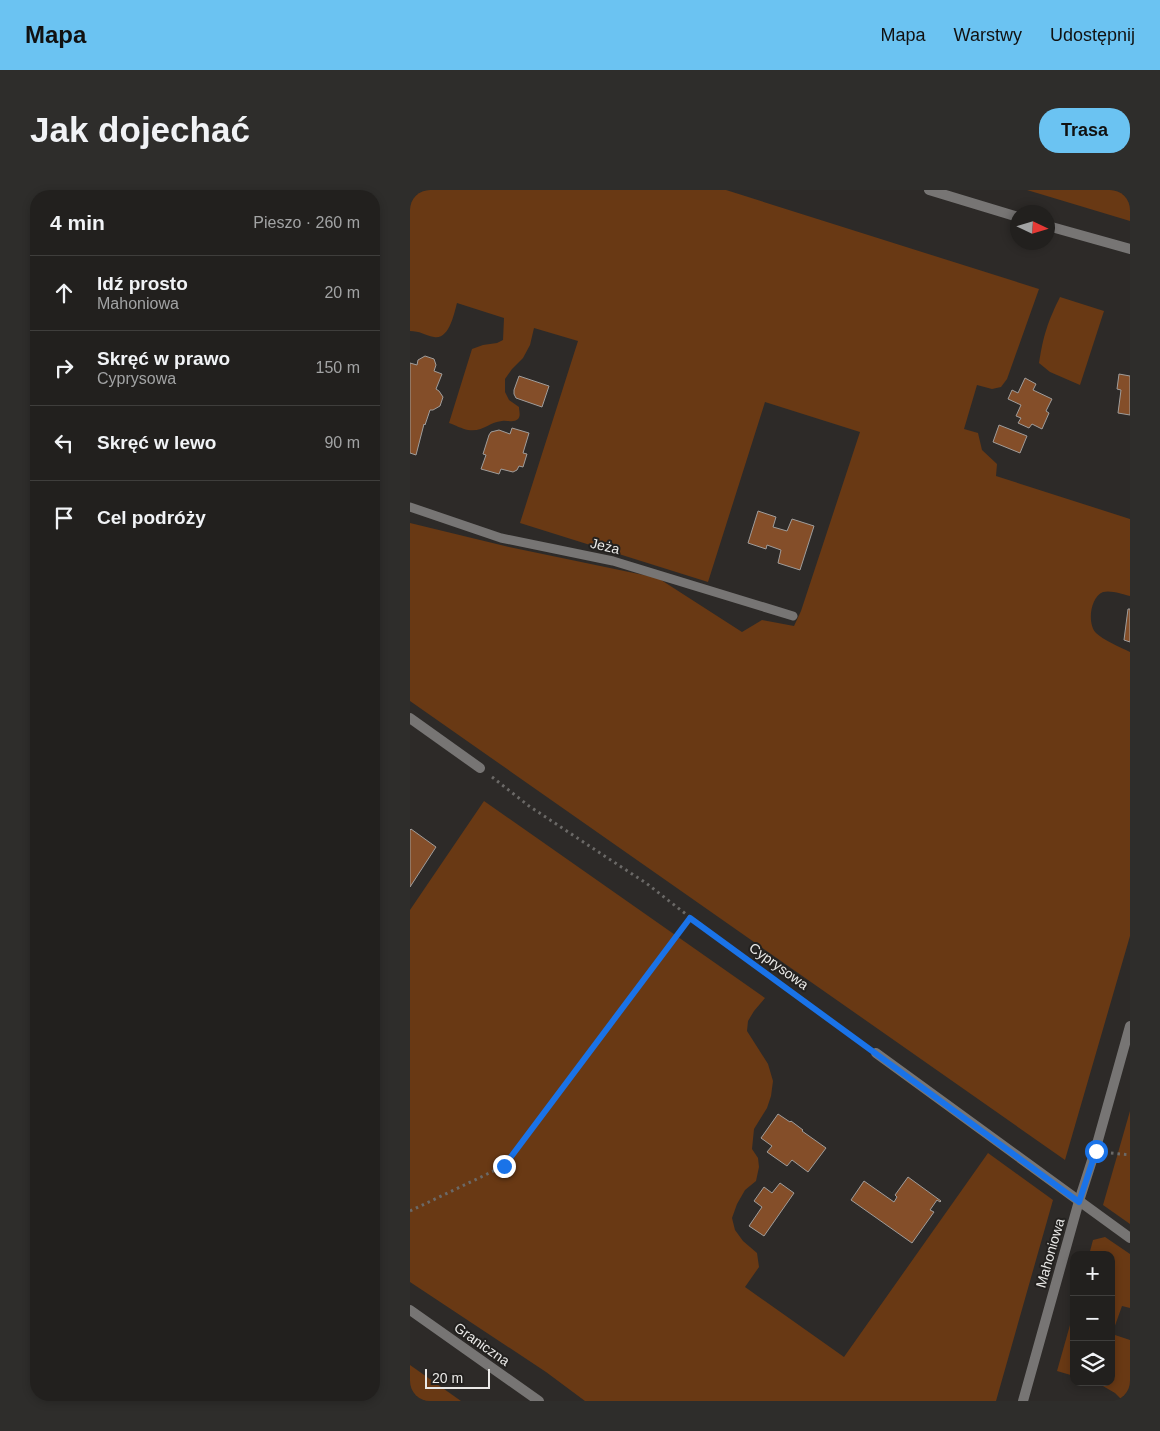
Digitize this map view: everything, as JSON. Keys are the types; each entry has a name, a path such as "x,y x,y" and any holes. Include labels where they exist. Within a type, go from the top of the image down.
{"street":[{"path":"929,190 1010,215"},
{"path":"1055,228 1130,249"},
{"path":"410,718 480,768"},
{"name":"Mahoniowa","path":"1023,1401 1079,1202 1096,1151 1130,1026"},
{"path":"876,1053 1130,1238"},
{"name":"Graniczna","path":"410,1310 539,1401"}],"lane":[{"name":"Jeża","path":"410,507 501,538 614,561 793,616"}],"path":[{"name":"Cyprysowa","path":"480,768 529,806 646,883 690,918 876,1053"},
{"path":"410,1211 504,1166 690,918"}],"shaded area":[{"path":"412,190 726,190 1039,289 1007,379 1001,387 992,389 977,385 964,429 978,433 982,450 997,464 996,476 1130,519 1130,596 1103,592 1095,599 1091,611 1091,623 1099,636 1130,652 1130,936 1065,1160 410,701 410,523 509,547 658,578 742,632 762,620 794,626 801,611 860,432 765,402 708,582 520,523 578,341 534,328 530,345 523,358 505,379 505,392 509,400 519,407 519,418 515,421 497,422 474,430 449,423 472,349 503,340 504,318 457,303 450,325 444,334 439,337 410,331 410,195"},
{"path":"1027,190 1130,190 1130,221"},
{"path":"1060,297 1104,311 1080,385 1050,372 1039,363 1046,329"},
{"path":"484,801 765,998 748,1021 747,1031 768,1064 773,1081 771,1096 767,1108 754,1129 752,1149 758,1158 759,1167 756,1181 745,1190 732,1218 735,1230 743,1241 757,1253 759,1267 745,1287 844,1357 988,1153 1053,1200 996,1401 585,1401 546,1372 410,1282 410,910"},
{"path":"1130,1111 1130,1224 1103,1205"},
{"path":"1105,1237 1130,1254 1130,1308 1122,1306 1115,1326 1115,1251 1090,1251 1093,1240"},
{"path":"1070,1325 1070,1375 1057,1371"},
{"path":"1115,1335 1130,1340 1130,1401 1123,1401 1115,1393 1103,1386 1115,1386"},
{"path":"410,1365 461,1401 410,1401"}],"building":[{"path":"425,356 434,359 436,365 434,371 442,374 436,389 443,397 440,406 430,410 424,424 416,455 410,453 410,363 417,365 418,360"},
{"path":"1119,374 1130,376 1130,415 1118,413 1121,390 1117,389"},
{"path":"519,376 549,386 542,407 516,398 514,390"},
{"path":"1025,378 1036,384 1033,390 1052,399 1046,411 1049,413 1042,429 1032,424 1029,428 1018,423 1021,418 1016,416 1021,405 1008,399 1012,390 1018,393"},
{"path":"999,425 1027,436 1020,453 993,442"},
{"path":"512,428 529,433 523,453 527,454 523,467 519,466 513,472 501,469 499,474 481,469 486,455 483,454 491,432 499,430 510,434"},
{"path":"758,511 776,517 773,527 787,531 792,519 814,526 800,570 778,563 781,550 767,545 766,549 748,543"},
{"path":"1128,609 1130,609 1130,642 1124,640"},
{"path":"410,830 436,847 410,887"},
{"path":"778,1114 791,1121 826,1148 808,1172 792,1160 787,1166 767,1152 772,1146 761,1138"},
{"path":"908,1177 941,1201 937,1200 930,1210 934,1212 912,1243 851,1200 864,1181 894,1202 897,1197 895,1195"},
{"path":"780,1183 794,1193 764,1236 749,1226 762,1207 754,1201 764,1187 772,1193"}],"route":[{"path":"504,1166 690,918 1079,1202 1096,1151"}]}
